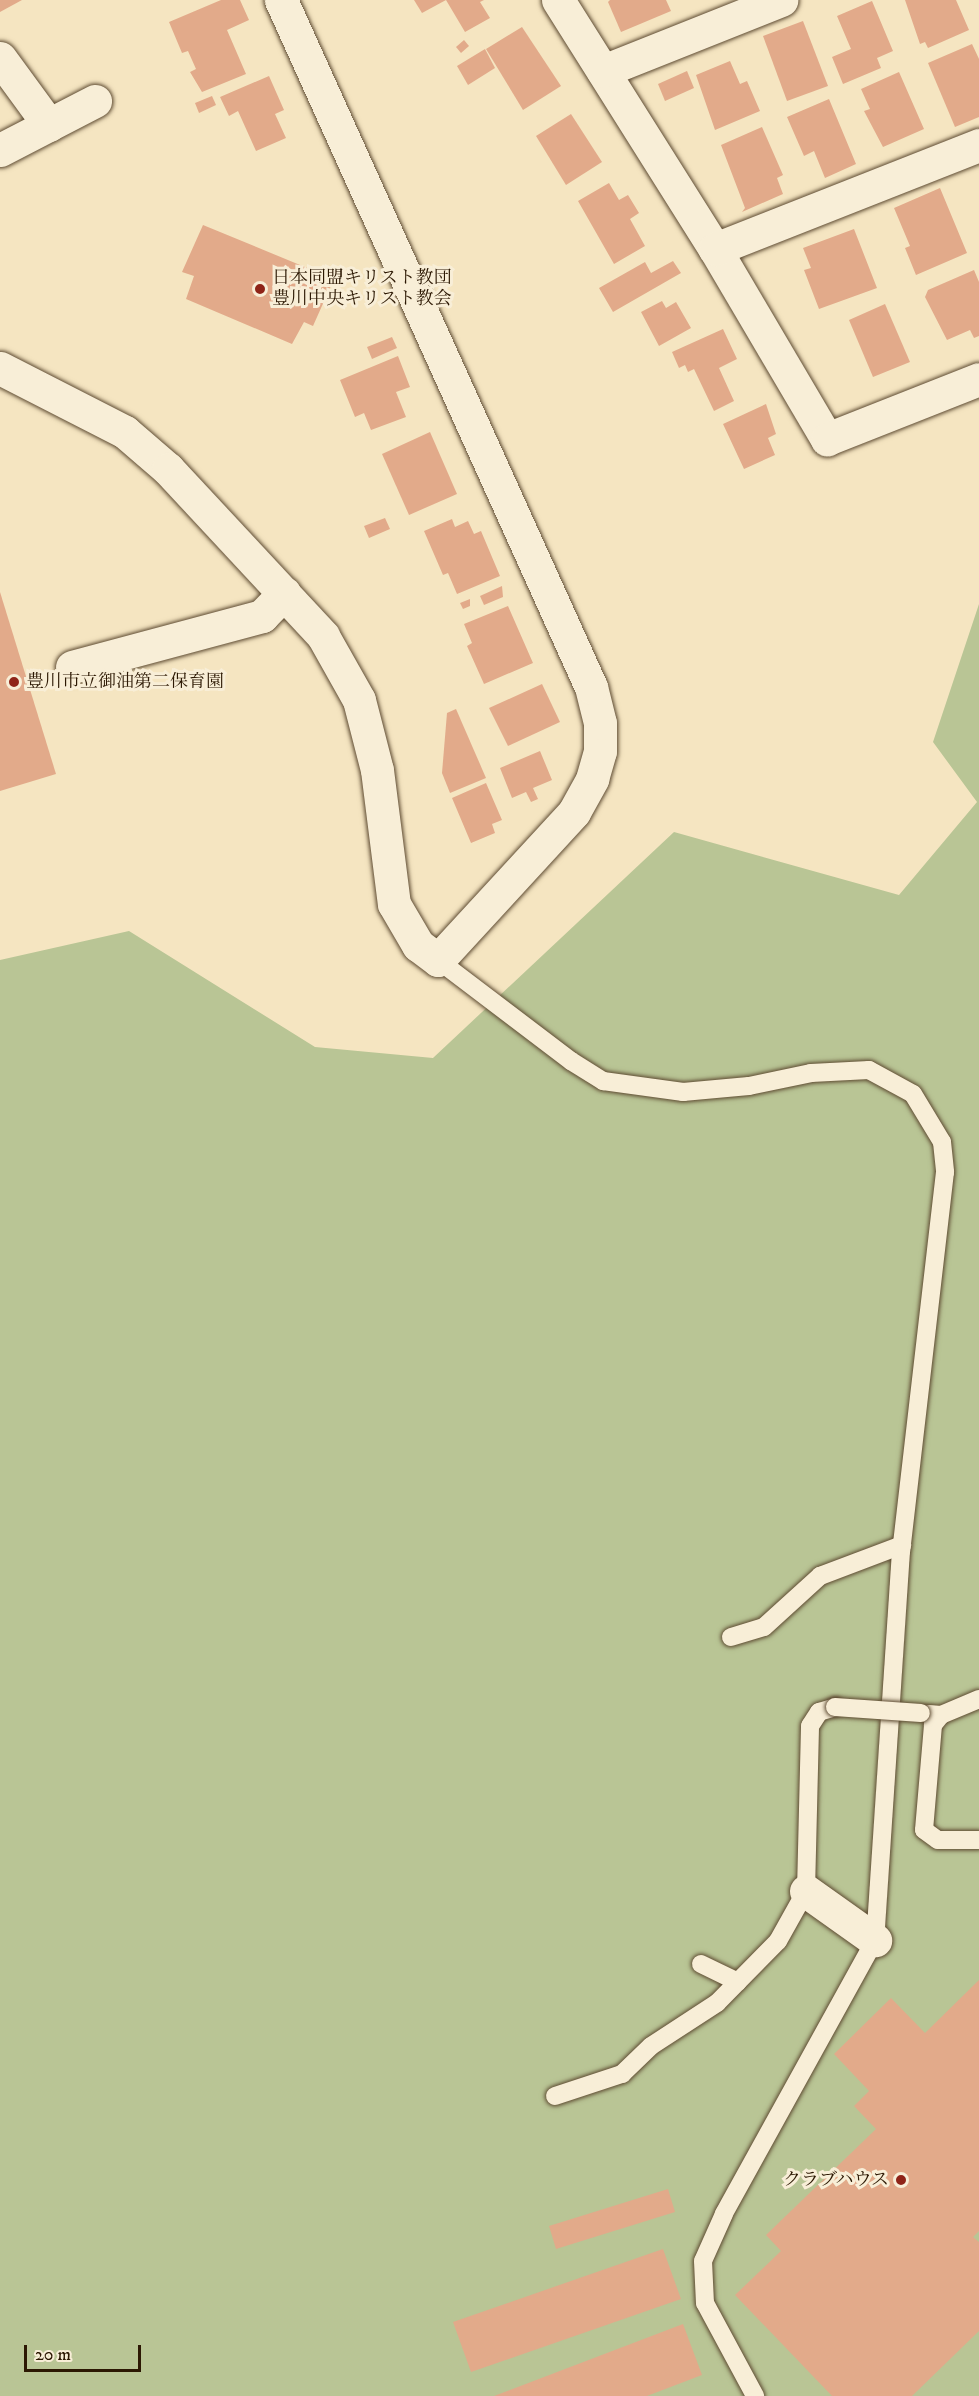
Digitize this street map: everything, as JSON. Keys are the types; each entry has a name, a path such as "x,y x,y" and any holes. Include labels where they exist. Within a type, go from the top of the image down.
{"street":[{"path":"0,368 125,432 168,469 323,636 359,700 377,770 394,904 418,945 438,960 574,812 595,770 600,751 600,723 591,687 281,0"},
{"path":"558,0 715,249 827,439 979,379"},
{"path":"603,71 781,0"},
{"path":"0,58 49,125"},
{"path":"0,150 95,101"},
{"path":"715,249 979,146"},
{"path":"72,668 262,616 284,593"},
{"path":"806,1891 875,1940"}],"lane":[{"path":"438,960 571,1061 603,1081 683,1092 749,1086 811,1073 869,1070 913,1094 942,1142 945,1172 902,1545 875,1940 724,2214 703,2261 705,2303 754,2396"},
{"path":"731,1636 764,1627 820,1576 902,1545"},
{"path":"979,1699 941,1715 933,1725 924,1830 938,1840 979,1840"},
{"path":"555,2096 622,2074 651,2046 717,2003 778,1941 806,1891 810,1726 819,1712 836,1707 941,1715"},
{"path":"701,1964 738,1982"}],"green space":[{"path":"979,604 979,2396 0,2396 0,960 129,931 315,1047 433,1058 674,832 899,895 977,802 933,742"}],"building":[{"path":"0,0 22,0 0,12"},
{"path":"221,0 240,0 249,20 227,30 246,74 202,92 190,72 196,69 188,51 182,53 169,22"},
{"path":"414,0 446,0 422,13"},
{"path":"446,0 484,0 480,2 490,18 465,32"},
{"path":"610,0 666,0 671,11 621,32 608,2"},
{"path":"905,0 956,0 969,30 928,48 925,42 920,44"},
{"path":"872,1 893,51 877,58 881,68 843,84 832,57 851,49 837,16"},
{"path":"803,21 828,86 787,101 763,36"},
{"path":"522,27 561,86 523,110 486,49"},
{"path":"464,40 469,46 461,53 456,47"},
{"path":"972,44 979,59 979,117 955,127 928,63"},
{"path":"485,49 495,68 468,85 457,66"},
{"path":"730,61 740,84 747,81 760,111 715,130 696,75"},
{"path":"687,71 694,88 665,101 658,84"},
{"path":"899,72 924,129 883,147 864,111 870,109 861,89"},
{"path":"269,76 284,110 275,114 286,138 256,151 238,111 229,116 220,97"},
{"path":"212,96 216,105 199,113 195,103"},
{"path":"829,99 856,164 825,178 814,151 804,156 787,117"},
{"path":"571,114 602,162 566,185 536,136"},
{"path":"762,127 783,175 777,178 783,194 742,212 745,208 721,145"},
{"path":"609,183 619,200 628,195 639,213 630,219 645,246 614,264 578,201"},
{"path":"940,188 967,253 916,275 905,248 910,246 894,208"},
{"name":"日本同盟キリスト教団 豊川中央キリスト教会","path":"203,225 334,279 313,326 304,322 292,344 186,299 194,276 182,272"},
{"path":"854,229 877,288 819,309 804,270 811,268 803,248"},
{"path":"673,261 681,273 613,312 599,288 645,262 651,273"},
{"path":"974,270 979,282 979,336 974,338 970,330 947,340 925,297 928,290"},
{"path":"662,301 666,308 676,302 691,328 659,346 641,312"},
{"path":"885,304 910,362 873,377 849,320"},
{"path":"723,329 737,359 719,368 734,401 714,411 694,369 688,372 685,365 679,368 672,352"},
{"path":"392,337 397,348 372,359 367,347"},
{"path":"398,356 410,387 396,392 406,417 371,430 364,413 355,417 340,380"},
{"path":"766,404 776,434 768,438 775,455 744,469 723,424"},
{"path":"430,432 457,494 409,515 382,454"},
{"path":"385,518 390,529 369,538 364,526"},
{"path":"452,519 455,527 468,521 474,534 481,531 500,576 457,594 448,573 443,575 424,531"},
{"path":"502,586 503,597 484,605 480,596"},
{"name":"豊川市立御油第二保育園","path":"0,592 56,774 0,791"},
{"path":"470,599 470,606 463,609 460,603"},
{"path":"508,606 533,663 484,684 467,646 472,643 464,624"},
{"path":"542,684 560,722 508,746 489,708"},
{"path":"456,709 486,778 450,793 442,773 447,713"},
{"path":"540,751 552,780 533,788 538,799 531,802 526,792 512,798 500,768"},
{"path":"486,783 502,820 492,824 495,833 471,843 452,798"},
{"name":"クラブハウス","path":"979,1980 979,2231 973,2237 979,2242 979,2331 912,2396 832,2396 735,2295 781,2251 766,2235 876,2129 854,2106 869,2091 834,2054 891,1998 925,2033"},
{"path":"668,2189 675,2212 556,2249 549,2226"},
{"path":"663,2249 681,2299 471,2372 453,2322"},
{"path":"683,2324 702,2375 647,2396 494,2396"}],"place":[{"name":"日本同盟キリスト教団 豊川中央キリスト教会","path":"260,289"},
{"name":"豊川市立御油第二保育園","path":"14,682"},
{"name":"クラブハウス","path":"901,2180"}]}
